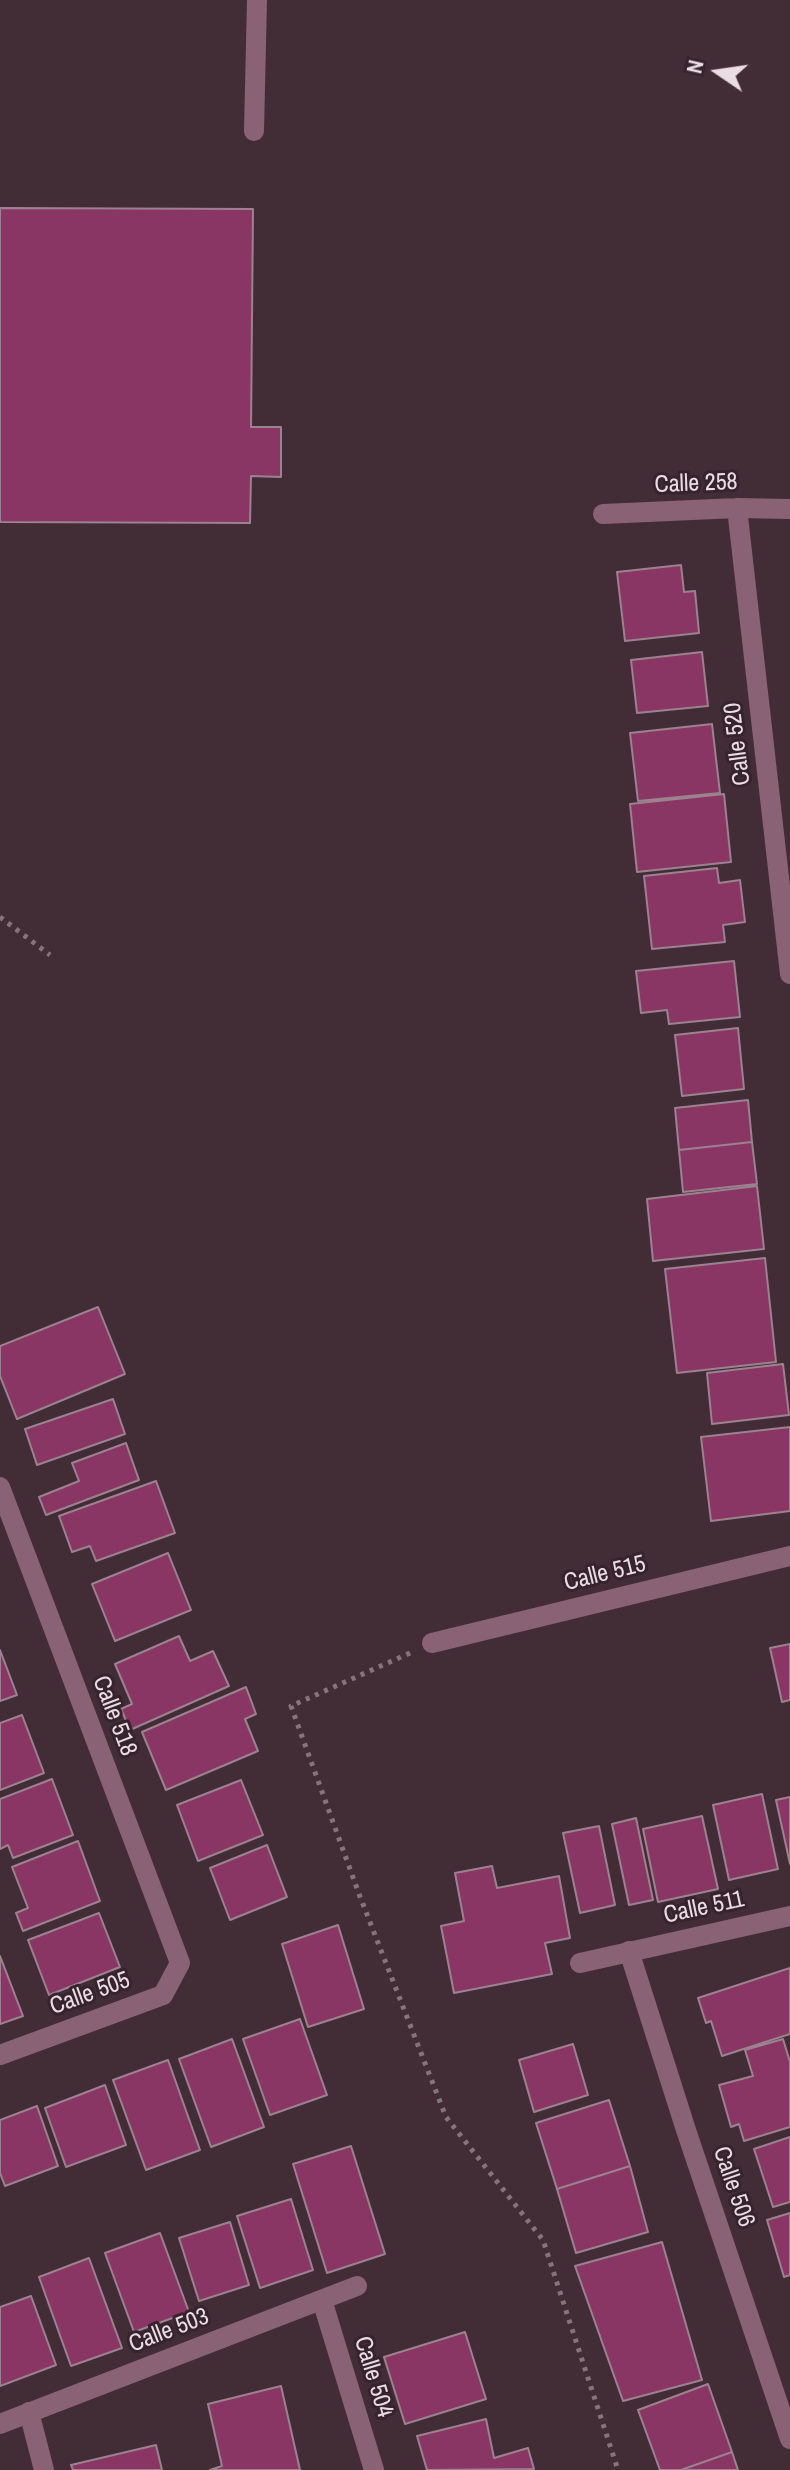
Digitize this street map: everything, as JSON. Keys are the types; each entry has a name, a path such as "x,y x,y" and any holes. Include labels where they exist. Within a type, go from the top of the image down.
{"street":[{"path":"254,131 257,0"},
{"name":"Calle 258","path":"603,514 737,508 790,509"},
{"name":"Calle 520","path":"737,508 790,974"},
{"name":"Calle 518","path":"0,1487 180,1963"},
{"name":"Calle 515","path":"432,1643 790,1556"},
{"name":"Calle 511","path":"580,1963 790,1916"},
{"name":"Calle 506","path":"629,1951 790,2439"},
{"name":"Calle 505","path":"0,2055 163,1995 180,1963"},
{"name":"Calle 503","path":"0,2424 357,2286"},
{"name":"Calle 504","path":"322,2300 374,2470"},
{"path":"29,2412 44,2470"}],"path":[{"path":"0,917 50,955"},
{"path":"432,1643 291,1706 359,1894 446,2117 543,2240 618,2470"}],"building":[{"path":"0,208 253,209 251,427 281,427 281,477 251,476 250,523 0,522"},
{"path":"681,565 684,592 695,591 699,633 625,641 617,572"},
{"path":"702,652 708,706 637,713 631,660"},
{"path":"712,724 720,793 638,801 630,733"},
{"path":"724,794 731,862 637,872 630,804"},
{"path":"717,868 719,883 740,880 745,922 723,925 725,942 652,949 644,876"},
{"path":"734,961 740,1017 669,1024 667,1010 641,1013 636,971"},
{"path":"738,1028 744,1089 682,1096 675,1035"},
{"path":"748,1100 752,1142 679,1150 675,1108"},
{"path":"752,1142 757,1184 683,1192 679,1150"},
{"path":"757,1186 764,1249 653,1261 647,1199"},
{"path":"765,1258 776,1362 677,1373 665,1269"},
{"path":"98,1307 125,1374 17,1419 0,1376 0,1346"},
{"path":"783,1364 789,1415 712,1424 707,1373"},
{"path":"113,1399 125,1434 37,1465 25,1429"},
{"path":"790,1427 790,1511 711,1521 701,1437"},
{"path":"126,1443 139,1480 46,1515 39,1497 79,1481 72,1463"},
{"path":"156,1481 175,1533 96,1561 90,1546 72,1552 59,1516"},
{"path":"168,1553 191,1610 115,1641 92,1584"},
{"path":"179,1636 190,1661 213,1651 229,1686 130,1730 121,1709 132,1704 115,1664"},
{"path":"790,1644 790,1700 782,1702 770,1648"},
{"path":"0,1650 17,1695 0,1701"},
{"path":"246,1687 256,1714 245,1719 258,1751 166,1790 142,1732"},
{"path":"22,1715 44,1773 0,1790 0,1723"},
{"path":"52,1779 73,1835 13,1858 8,1845 0,1849 0,1799"},
{"path":"241,1780 263,1835 198,1861 177,1805"},
{"path":"762,1794 778,1869 729,1880 713,1805"},
{"path":"790,1797 790,1864 776,1800"},
{"path":"702,1816 718,1889 658,1902 643,1829"},
{"path":"636,1818 653,1900 629,1905 612,1824"},
{"path":"599,1826 615,1905 580,1913 563,1833"},
{"path":"78,1841 100,1901 23,1931 16,1913 28,1908 12,1867"},
{"path":"267,1845 287,1897 230,1920 210,1868"},
{"path":"492,1866 497,1888 559,1876 570,1938 545,1943 552,1974 454,1993 441,1926 464,1921 455,1873"},
{"path":"99,1913 120,1967 49,1995 28,1940"},
{"path":"338,1925 364,2009 308,2027 282,1944"},
{"path":"0,1956 23,2016 0,2024"},
{"path":"790,1968 790,2034 722,2056 711,2021 706,2023 698,1998"},
{"path":"300,2019 327,2095 270,2115 243,2039"},
{"path":"232,2039 264,2127 211,2147 179,2059"},
{"path":"783,2039 790,2062 790,2127 744,2141 739,2124 731,2127 719,2085 753,2076 745,2050"},
{"path":"573,2044 588,2095 534,2112 519,2060"},
{"path":"168,2060 200,2150 146,2170 113,2080"},
{"path":"105,2085 126,2145 66,2167 45,2108"},
{"path":"609,2100 630,2166 557,2189 536,2123"},
{"path":"37,2106 58,2166 5,2186 0,2173 0,2120"},
{"path":"790,2137 790,2202 773,2207 754,2149"},
{"path":"351,2146 385,2254 327,2273 293,2164"},
{"path":"630,2166 648,2232 576,2253 557,2189"},
{"path":"291,2199 313,2270 260,2288 237,2216"},
{"path":"790,2213 790,2275 784,2277 767,2220"},
{"path":"230,2222 249,2285 199,2301 179,2238"},
{"path":"160,2233 189,2312 134,2332 105,2253"},
{"path":"662,2242 702,2380 623,2401 575,2266"},
{"path":"89,2258 122,2348 71,2366 39,2277"},
{"path":"31,2296 56,2365 0,2386 0,2307"},
{"path":"465,2332 486,2399 405,2424 384,2357"},
{"path":"708,2384 732,2452 681,2470 660,2470 638,2410"},
{"path":"281,2386 300,2470 210,2470 222,2466 208,2404"},
{"path":"486,2419 494,2458 528,2448 534,2469 427,2470 417,2436"},
{"path":"156,2445 162,2470 73,2470 71,2465"},
{"path":"732,2452 738,2470 681,2470"}]}
